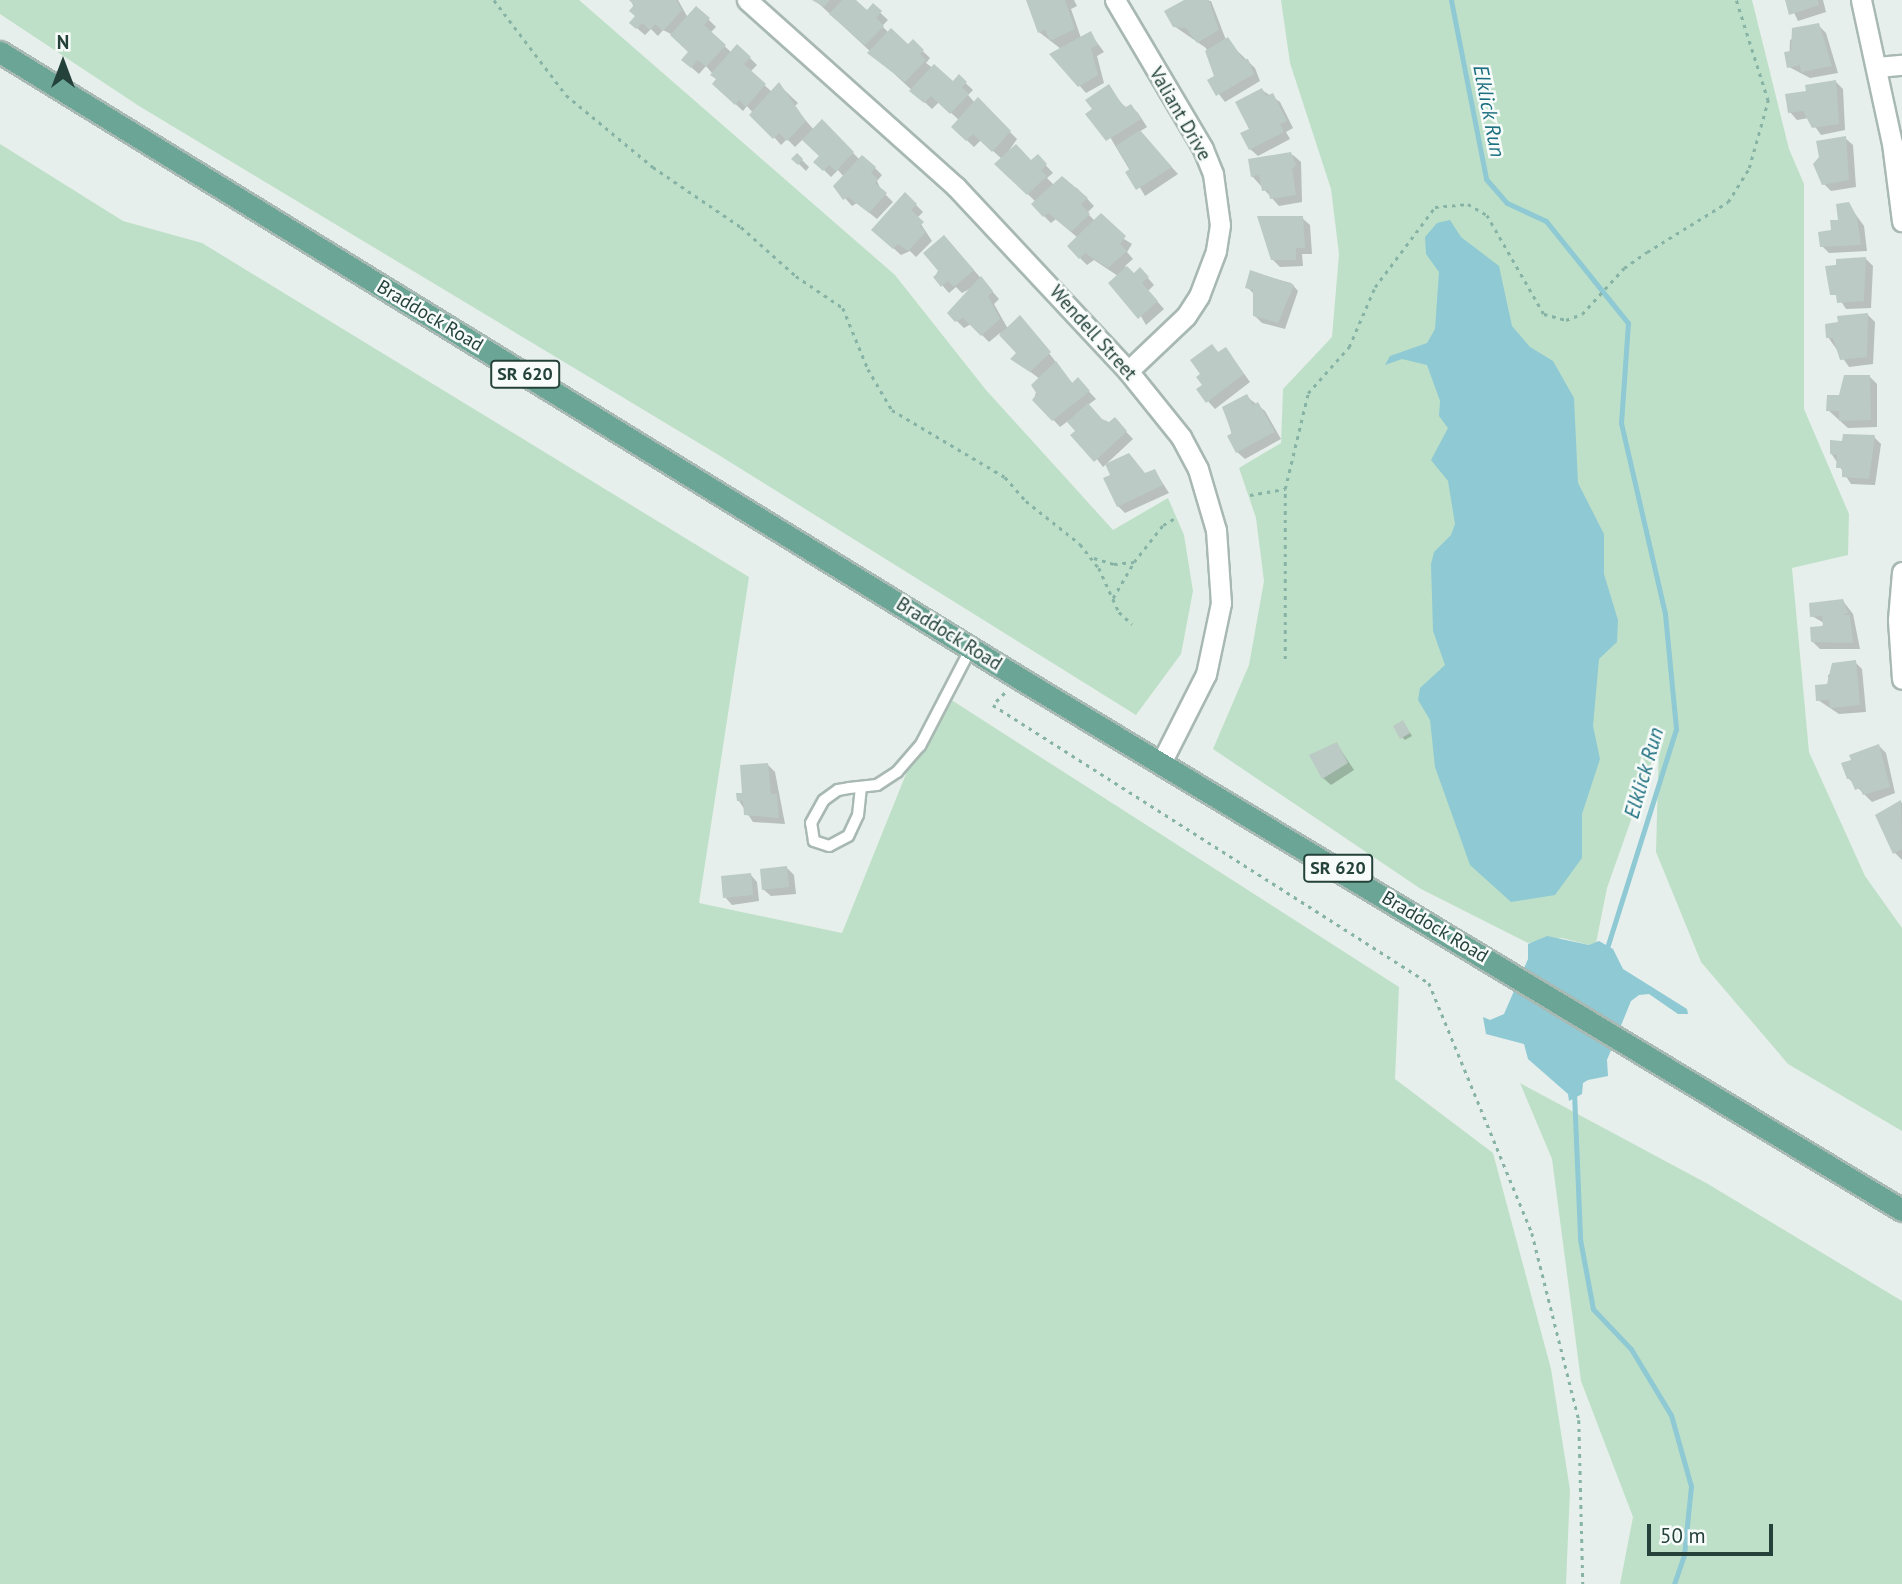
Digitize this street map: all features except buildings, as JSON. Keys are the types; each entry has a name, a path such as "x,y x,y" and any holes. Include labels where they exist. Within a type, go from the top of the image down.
{"main road":[{"name":"Braddock Road","path":"0,52 1019,678 1162,761 1902,1210"}],"street":[{"name":"Wendell Street","path":"747,0 956,187 1162,410 1198,469 1216,530 1221,566 1221,603 1206,674 1162,761"},
{"name":"Valiant Drive","path":"1115,0 1203,149 1213,174 1220,225 1216,251 1199,296 1186,316 1128,371"},
{"path":"1861,0 1877,67 1902,221"},
{"path":"1877,67 1902,65"},
{"path":"1902,572 1898,620 1902,679"}],"lane":[{"path":"861,787 858,814 848,836 830,846 814,841 811,823 824,800 838,790 861,787 877,785 897,772 920,746 971,648"}],"path":[{"path":"494,0 566,95 653,167 741,227 796,276 843,308 868,369 892,410 1005,478 1091,556 1123,618 1132,624"},
{"path":"1284,659 1286,489 1308,393 1349,346 1375,287 1435,207 1468,204 1488,215 1544,314 1566,320 1582,314 1625,268 1728,202 1749,168 1768,102 1765,83 1736,0"},
{"path":"1250,495 1286,489"},
{"path":"1113,598 1134,562 1163,525 1175,518"},
{"path":"1091,556 1114,564 1134,562"},
{"path":"1019,678 993,705 1429,983 1532,1233 1579,1420 1583,1584"}],"green space":[{"path":"0,0 579,0 895,275 986,390 1113,530 1168,498 1184,535 1193,591 1181,654 1136,715 717,454 139,106 0,14"},
{"path":"1281,0 1752,0 1789,149 1804,184 1804,409 1849,514 1848,555 1792,568 1809,752 1865,876 1902,928 1902,1131 1788,1064 1701,962 1656,852 1659,741 1607,888 1596,943 1589,945 1562,938 1528,943 1421,889 1213,749 1249,665 1264,581 1256,518 1239,468 1281,443 1283,389 1332,337 1339,254 1331,189 1290,63"},
{"path":"0,144 123,221 202,243 749,577 699,903 842,933 939,692 1399,987 1395,1079 1493,1153 1551,1369 1570,1490 1566,1584 0,1584"},
{"path":"1520,1083 1708,1184 1902,1301 1902,1584 1620,1584 1633,1517 1581,1381 1552,1159"}],"water":[{"path":"1450,220 1461,237 1499,266 1512,326 1530,347 1553,361 1574,398 1578,483 1604,534 1604,574 1618,620 1617,642 1599,659 1593,726 1600,759 1582,814 1582,858 1555,895 1511,902 1470,865 1435,767 1430,720 1418,700 1420,688 1445,665 1433,631 1431,564 1434,552 1451,535 1455,524 1448,481 1431,460 1448,428 1439,416 1440,401 1427,365 1402,359 1385,365 1390,356 1427,343 1435,329 1439,272 1426,254 1425,237 1437,223"},
{"path":"1547,936 1589,945 1599,941 1613,949 1623,969 1687,1009 1688,1014 1678,1014 1649,994 1639,995 1631,1001 1607,1060 1608,1076 1583,1083 1582,1094 1569,1101 1568,1094 1528,1059 1524,1044 1486,1034 1483,1017 1490,1020 1504,1014 1528,959 1528,944"}],"waterway":[{"name":"Elklick Run","path":"1451,0 1486,179 1507,203 1546,221 1628,323 1621,423 1665,614 1676,729 1606,951"},
{"name":"Elklick Run","path":"1574,1093 1580,1239 1593,1309 1631,1349 1671,1415 1691,1486 1684,1555 1674,1584"}]}
